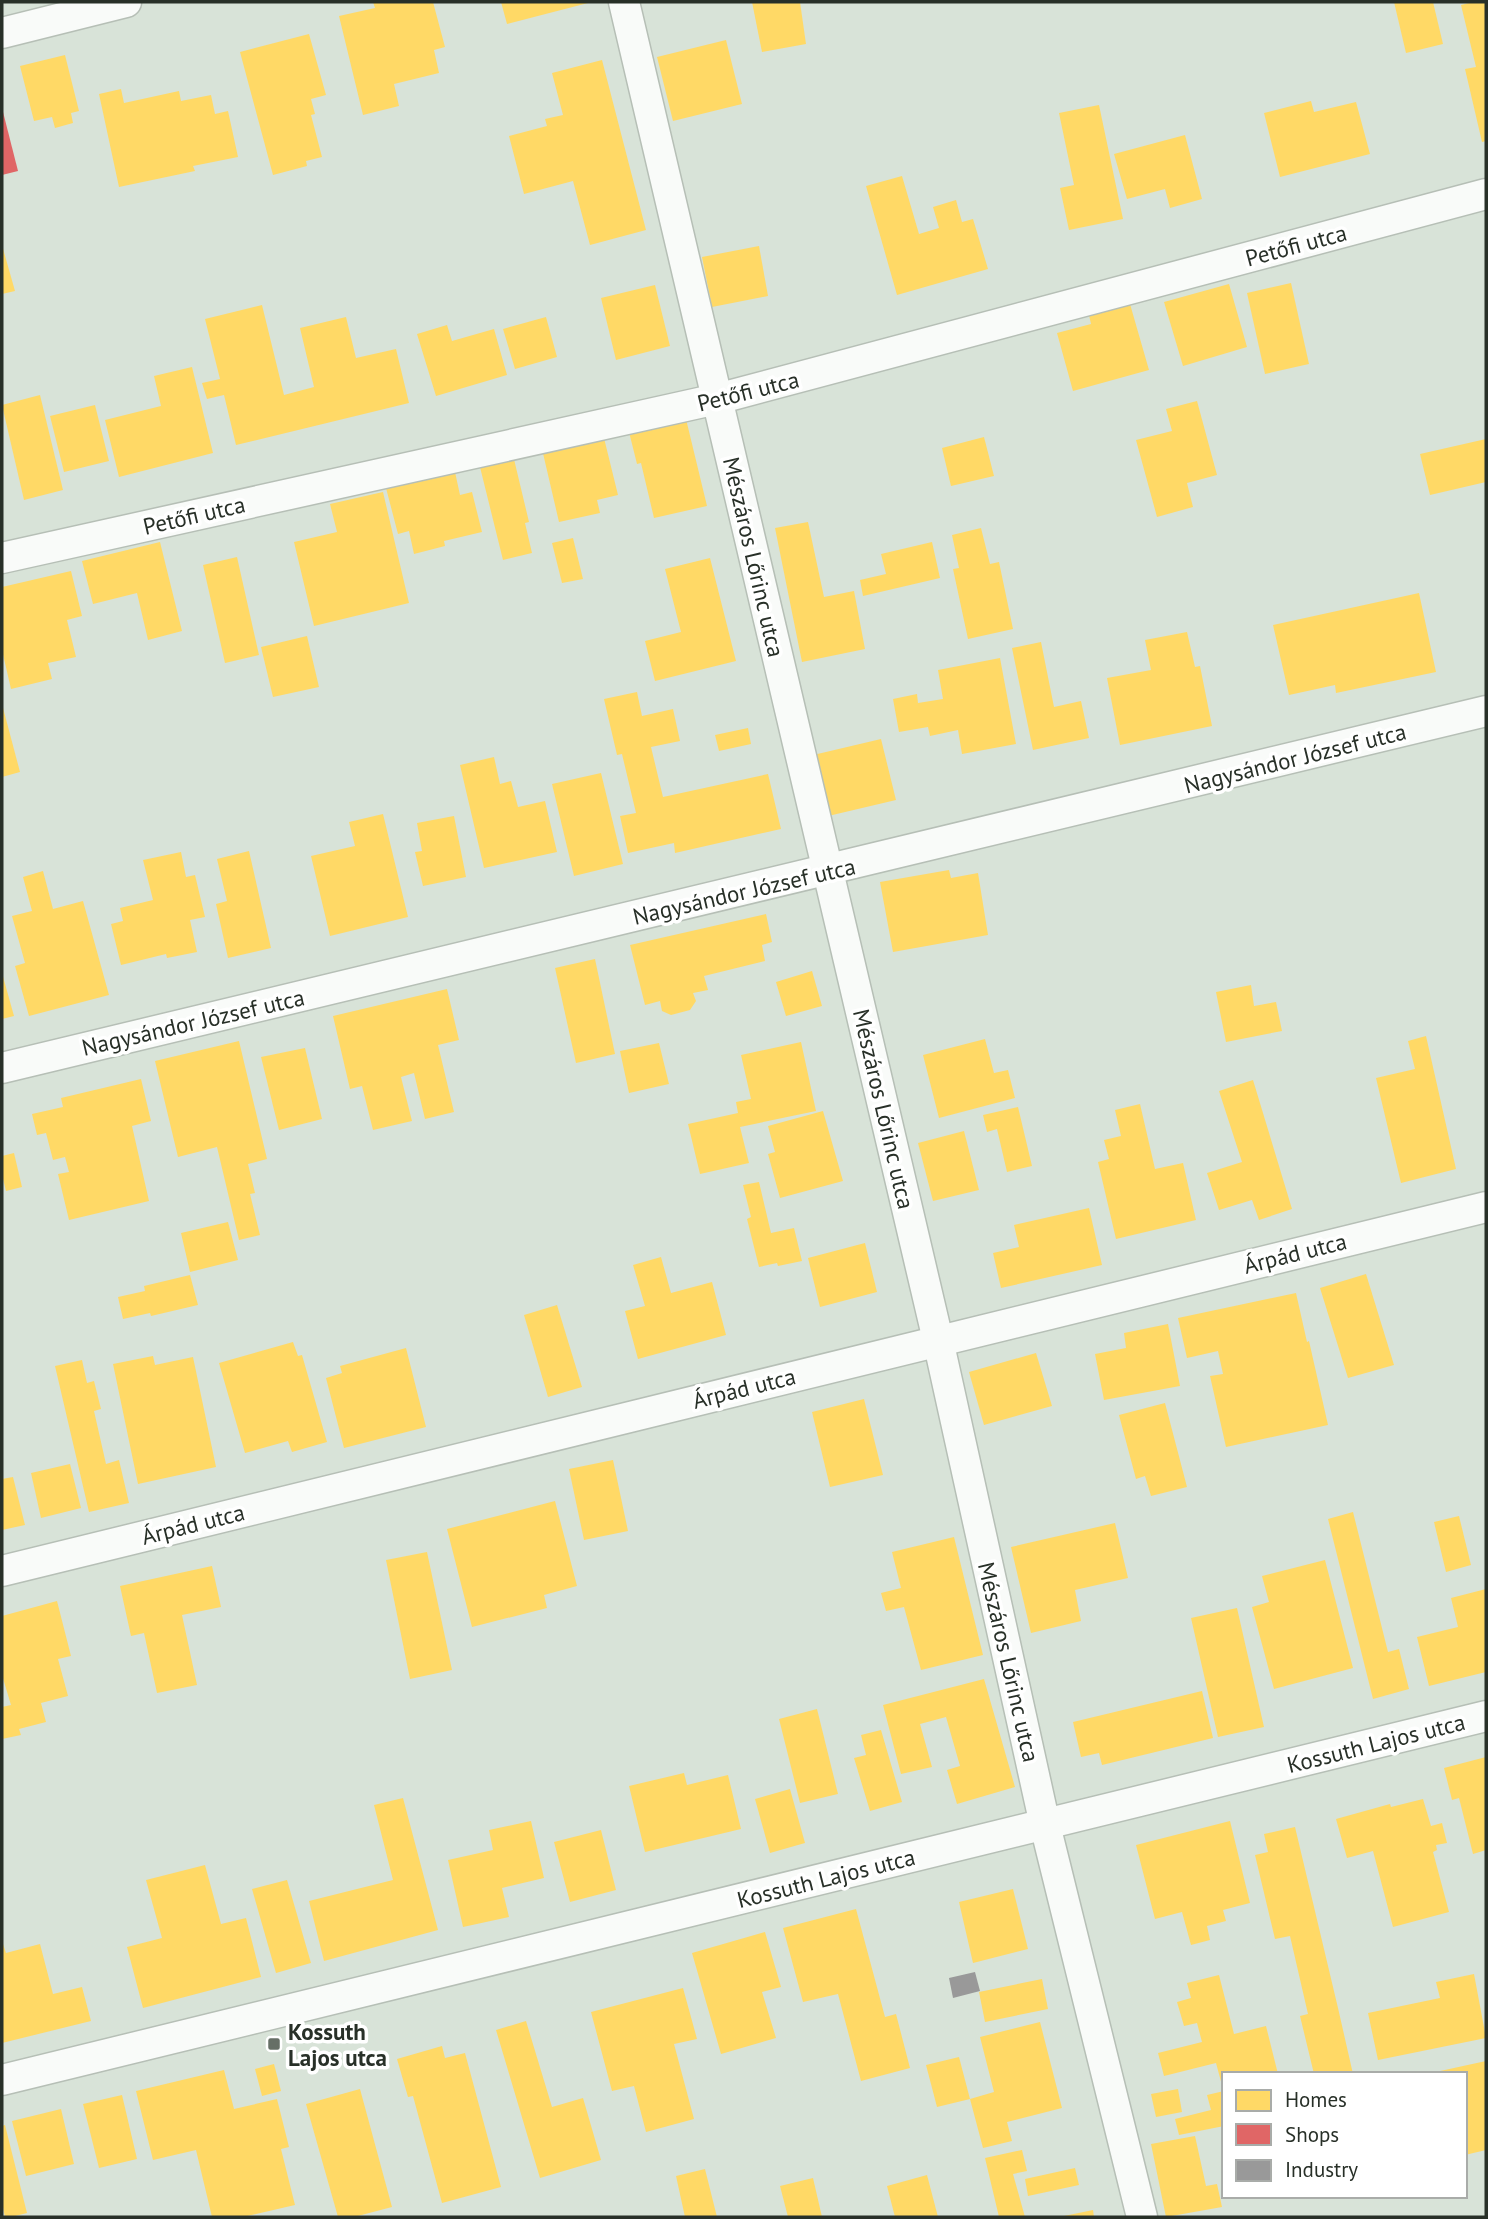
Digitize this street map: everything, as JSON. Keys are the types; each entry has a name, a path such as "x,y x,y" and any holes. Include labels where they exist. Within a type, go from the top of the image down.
{"street":[{"path":"2,33 126,2"},
{"name":"Mészáros Lőrinc utca","path":"624,2 938,1340 1045,1825 1142,2217"},
{"name":"Petőfi utca","path":"2,558 717,399 1486,194"},
{"name":"Nagysándor József utca","path":"2,1068 1486,711"},
{"name":"Árpád utca","path":"2,1571 1486,1207"},
{"name":"Kossuth Lajos utca","path":"2,2080 1486,1716"}],"building: Homes":[{"path":"373,2 433,2 445,47 434,50 439,73 394,84 399,106 363,115 339,16 375,8"},
{"path":"501,2 588,2 588,3 507,24"},
{"path":"752,2 800,2 806,44 762,52"},
{"path":"1394,2 1433,2 1443,44 1406,53"},
{"path":"1486,2 1486,141 1482,142 1465,69 1476,67 1461,5"},
{"path":"309,34 326,95 311,99 315,114 311,115 322,157 306,161 307,166 273,175 240,52"},
{"path":"726,40 742,104 673,121 657,57"},
{"path":"65,55 79,111 71,113 73,123 55,128 52,117 34,121 20,66"},
{"path":"602,60 646,230 590,245 573,181 524,194 509,136 547,126 545,119 563,115 552,73"},
{"path":"121,89 124,103 179,91 181,101 211,95 215,114 228,111 238,157 193,166 195,171 119,187 99,94"},
{"path":"1311,101 1314,112 1356,102 1370,154 1280,177 1264,113"},
{"path":"1099,105 1123,219 1069,230 1060,188 1074,185 1059,113"},
{"path":"1185,135 1202,199 1170,208 1165,189 1127,199 1114,154"},
{"path":"902,176 919,234 939,228 933,207 956,200 962,222 973,219 988,269 897,295 866,186"},
{"path":"2,245 15,291 2,294"},
{"path":"759,246 768,296 712,307 702,257"},
{"path":"1291,283 1309,364 1265,374 1247,293"},
{"path":"1229,284 1247,347 1183,366 1164,302"},
{"path":"655,285 670,346 616,360 601,298"},
{"path":"1130,304 1149,370 1073,391 1057,333 1091,324 1089,315"},
{"path":"262,305 284,395 314,387 300,328 346,317 356,358 396,349 409,403 236,445 224,395 207,399 202,383 220,379 205,319"},
{"path":"546,317 557,357 515,369 503,329"},
{"path":"447,325 452,341 494,329 507,375 436,396 417,334"},
{"path":"192,367 213,453 119,477 105,420 161,406 154,376"},
{"path":"40,395 63,490 24,500 2,405"},
{"path":"1197,401 1217,475 1187,483 1193,507 1157,517 1136,440 1172,431 1166,409"},
{"path":"95,405 109,461 64,472 50,416"},
{"path":"686,419 707,506 654,518 641,463 637,464 629,432"},
{"path":"984,437 994,476 951,486 942,448"},
{"path":"604,438 618,495 597,500 600,513 559,522 542,449"},
{"path":"1486,439 1486,482 1430,495 1420,454"},
{"path":"513,455 529,522 525,523 532,553 503,560 479,463"},
{"path":"455,472 460,495 472,492 482,532 444,541 445,546 414,554 409,531 398,534 386,488"},
{"path":"383,492 409,603 314,626 294,542 337,532 330,504"},
{"path":"808,522 824,597 854,591 865,649 802,662 775,528"},
{"path":"981,528 990,564 999,562 1013,629 968,639 953,569 959,568 952,535"},
{"path":"573,538 583,579 562,583 552,543"},
{"path":"160,542 182,631 148,640 137,593 93,604 82,561"},
{"path":"932,542 940,578 863,596 860,580 886,574 881,554"},
{"path":"237,557 259,655 225,663 203,565"},
{"path":"710,558 736,661 655,681 645,641 681,632 665,569"},
{"path":"71,571 82,616 67,620 76,657 48,663 52,679 11,689 2,650 2,587"},
{"path":"1419,593 1436,672 1336,693 1335,685 1289,695 1273,625"},
{"path":"1187,632 1195,667 1200,666 1212,726 1120,745 1107,678 1151,670 1145,640"},
{"path":"307,636 319,687 273,697 261,647"},
{"path":"1041,642 1054,707 1081,701 1089,738 1033,750 1012,648"},
{"path":"1000,658 1016,744 962,754 958,730 930,736 928,727 899,732 893,699 917,694 918,703 943,699 938,670"},
{"path":"637,692 642,716 673,709 680,741 651,747 663,797 768,774 781,829 675,853 674,843 628,853 620,816 636,813 622,754 617,755 604,699"},
{"path":"2,704 20,772 2,777"},
{"path":"748,728 751,744 719,751 715,735"},
{"path":"881,739 896,800 824,817 809,756"},
{"path":"494,757 500,784 511,781 518,807 545,801 557,852 484,868 460,765"},
{"path":"601,773 623,864 574,876 552,784"},
{"path":"383,814 408,917 330,936 311,856 355,846 349,822"},
{"path":"454,816 466,877 423,886 415,852 422,851 417,823"},
{"path":"249,851 271,948 228,958 216,904 227,901 217,859"},
{"path":"181,852 186,877 195,875 205,917 190,920 197,952 167,958 166,954 121,965 111,924 123,921 120,908 153,900 143,860"},
{"path":"949,870 951,878 978,873 988,935 893,952 880,882"},
{"path":"43,871 53,909 83,901 109,995 29,1016 15,966 25,963 12,916 32,911 23,877"},
{"path":"766,914 772,942 762,945 765,961 704,976 708,990 693,993 696,1001 690,1010 671,1015 662,1011 660,1001 645,1005 630,945"},
{"path":"595,959 615,1054 576,1063 555,968"},
{"path":"812,971 822,1006 786,1016 776,982"},
{"path":"2,973 14,1016 2,1019"},
{"path":"1251,985 1254,1006 1276,1002 1282,1031 1226,1042 1216,992"},
{"path":"447,989 459,1040 438,1045 454,1112 425,1119 414,1073 401,1077 412,1121 373,1130 362,1086 350,1089 333,1016"},
{"path":"1426,1036 1456,1169 1401,1183 1376,1078 1415,1069 1408,1041"},
{"path":"985,1039 994,1073 1008,1070 1015,1098 939,1118 923,1055"},
{"path":"239,1041 267,1159 248,1164 255,1193 250,1194 260,1235 239,1240 217,1147 178,1157 155,1061"},
{"path":"801,1042 816,1111 740,1127 749,1163 700,1174 688,1124 738,1113 736,1102 751,1099 741,1055"},
{"path":"659,1043 669,1084 629,1093 620,1051"},
{"path":"305,1048 322,1119 279,1130 261,1057"},
{"path":"141,1079 151,1121 132,1126 149,1201 69,1220 58,1174 69,1172 65,1157 53,1160 46,1133 37,1135 32,1114 63,1107 61,1098"},
{"path":"1253,1080 1292,1209 1259,1220 1252,1200 1219,1210 1207,1173 1242,1162 1219,1091"},
{"path":"1140,1104 1155,1169 1183,1163 1196,1220 1116,1239 1098,1162 1109,1159 1104,1140 1121,1136 1115,1110"},
{"path":"1018,1107 1032,1166 1007,1172 997,1129 987,1132 983,1115"},
{"path":"823,1111 843,1181 780,1198 768,1154 775,1152 768,1126"},
{"path":"964,1131 979,1190 933,1201 918,1143"},
{"path":"14,1153 22,1187 6,1191 2,1175 2,1156"},
{"path":"759,1182 771,1233 794,1228 802,1261 759,1267 747,1219 751,1217 743,1185"},
{"path":"1089,1208 1102,1265 1001,1288 993,1253 1019,1247 1014,1225"},
{"path":"228,1222 238,1260 190,1272 181,1233"},
{"path":"865,1243 877,1292 820,1307 808,1258"},
{"path":"661,1257 671,1293 712,1282 726,1335 638,1359 625,1311 645,1306 633,1265"},
{"path":"1366,1274 1394,1365 1348,1378 1320,1288"},
{"path":"190,1275 198,1305 151,1316 150,1313 123,1319 118,1297 145,1291 144,1286"},
{"path":"1296,1293 1328,1425 1226,1447 1210,1376 1223,1374 1218,1351 1187,1358 1178,1318"},
{"path":"557,1305 582,1387 548,1397 524,1315"},
{"path":"1168,1324 1180,1386 1104,1400 1095,1354 1126,1348 1124,1333"},
{"path":"293,1342 298,1356 302,1355 327,1442 292,1452 288,1441 245,1453 219,1363"},
{"path":"406,1348 426,1427 344,1448 326,1378 342,1373 340,1366"},
{"path":"1036,1353 1052,1406 984,1425 969,1372"},
{"path":"153,1356 155,1365 193,1357 216,1467 138,1484 113,1364"},
{"path":"82,1360 87,1383 94,1381 101,1409 94,1411 106,1464 119,1460 129,1503 89,1512 55,1366"},
{"path":"864,1399 883,1475 830,1487 812,1412"},
{"path":"1165,1403 1187,1487 1151,1496 1145,1476 1136,1479 1119,1415"},
{"path":"613,1460 628,1531 584,1540 569,1469"},
{"path":"70,1464 81,1508 41,1518 31,1473"},
{"path":"13,1477 25,1525 2,1530 2,1479"},
{"path":"555,1501 577,1586 544,1595 547,1608 472,1627 447,1529"},
{"path":"1353,1512 1388,1652 1399,1649 1409,1689 1373,1699 1328,1519"},
{"path":"1459,1516 1471,1565 1446,1572 1434,1522"},
{"path":"1115,1523 1128,1578 1075,1590 1081,1621 1031,1633 1011,1547"},
{"path":"954,1537 983,1655 921,1670 904,1607 886,1611 881,1593 901,1588 892,1552"},
{"path":"427,1552 452,1670 410,1679 386,1560"},
{"path":"1325,1560 1353,1668 1274,1689 1252,1607 1269,1602 1262,1576"},
{"path":"212,1566 221,1607 182,1615 197,1685 157,1693 144,1633 131,1636 120,1586"},
{"path":"1486,1589 1486,1672 1429,1686 1417,1637 1458,1627 1451,1598"},
{"path":"57,1601 71,1656 58,1659 68,1696 41,1703 46,1722 19,1729 21,1735 2,1739 2,1707 11,1705 2,1675 2,1616"},
{"path":"1237,1608 1264,1727 1218,1737 1191,1618"},
{"path":"984,1679 1015,1787 957,1804 947,1770 960,1766 946,1717 920,1724 932,1767 901,1774 883,1705"},
{"path":"1202,1691 1213,1738 1102,1765 1099,1753 1081,1757 1073,1722"},
{"path":"817,1709 838,1794 800,1803 779,1719"},
{"path":"881,1730 902,1802 870,1811 854,1758 866,1755 861,1735"},
{"path":"1486,1757 1486,1850 1473,1854 1459,1798 1452,1800 1444,1768"},
{"path":"684,1773 687,1785 728,1775 741,1829 645,1852 629,1786"},
{"path":"790,1789 805,1843 770,1853 755,1799"},
{"path":"403,1798 438,1930 324,1961 309,1901 393,1880 374,1805"},
{"path":"1423,1799 1431,1826 1442,1823 1447,1843 1436,1845 1437,1850 1433,1852 1449,1912 1393,1927 1373,1851 1347,1858 1336,1819 1390,1804 1391,1807"},
{"path":"531,1821 544,1878 502,1888 509,1917 463,1927 448,1860 493,1850 489,1830"},
{"path":"1230,1821 1250,1903 1223,1910 1226,1921 1207,1926 1210,1940 1191,1945 1182,1912 1155,1919 1136,1845"},
{"path":"1295,1827 1353,2072 1314,2072 1300,2016 1308,2014 1290,1936 1275,1939 1255,1855 1268,1852 1264,1834"},
{"path":"601,1830 616,1890 570,1902 554,1842"},
{"path":"205,1865 221,1924 246,1918 261,1977 143,2008 127,1947 162,1938 146,1880"},
{"path":"287,1880 311,1963 276,1973 252,1889"},
{"path":"1013,1889 1028,1949 973,1963 959,1902"},
{"path":"856,1909 885,2017 896,2014 910,2068 861,2081 838,1994 803,2002 783,1928"},
{"path":"765,1932 781,1987 762,1992 776,2038 721,2054 692,1953"},
{"path":"2,1941 6,1953 40,1944 53,1994 82,1987 91,2021 2,2043"},
{"path":"1474,1974 1486,2038 1378,2060 1368,2013 1440,1998 1436,1982"},
{"path":"1219,1975 1234,2034 1266,2026 1278,2072 1222,2072 1222,2085 1216,2063 1164,2076 1158,2053 1202,2042 1197,2023 1184,2026 1177,2002 1191,1998 1187,1983"},
{"path":"1042,1979 1048,2009 985,2022 979,1992"},
{"path":"683,1988 697,2039 674,2044 694,2119 646,2132 634,2086 612,2091 591,2012"},
{"path":"526,2021 552,2107 583,2098 601,2160 540,2178 496,2030"},
{"path":"1040,2022 1062,2108 1007,2122 1012,2141 983,2148 970,2099 994,2092 980,2037"},
{"path":"442,2046 445,2058 465,2053 501,2187 442,2203 413,2096 408,2097 397,2059"},
{"path":"959,2057 970,2099 937,2107 926,2065"},
{"path":"1486,2061 1486,2150 1467,2155 1467,2072 1436,2072"},
{"path":"274,2064 281,2091 262,2096 255,2069"},
{"path":"224,2070 234,2109 277,2099 289,2147 281,2149 295,2205 243,2217 212,2217 196,2150 153,2160 136,2091"},
{"path":"360,2089 392,2207 354,2217 338,2217 306,2104"},
{"path":"1178,2089 1182,2112 1156,2117 1151,2094"},
{"path":"1222,2091 1222,2126 1179,2135 1175,2119 1211,2110 1207,2095"},
{"path":"122,2095 137,2159 99,2168 83,2104"},
{"path":"61,2109 74,2164 26,2176 12,2121"},
{"path":"5,2125 27,2213 11,2217 5,2217 2,2203 2,2126"},
{"path":"1195,2136 1206,2186 1217,2184 1222,2207 1166,2217 1151,2144"},
{"path":"1022,2150 1027,2171 1013,2174 1025,2217 999,2217 985,2158"},
{"path":"1075,2168 1079,2185 1028,2196 1025,2179"},
{"path":"705,2169 717,2217 685,2217 676,2176"},
{"path":"927,2175 938,2217 895,2217 887,2186"},
{"path":"813,2178 822,2217 788,2217 780,2186"},
{"path":"1093,2210 1094,2217 1064,2217 1064,2216"}],"building: Shops":[{"path":"2,108 18,171 2,175"}],"building: Industry":[{"path":"975,1972 980,1991 953,1998 949,1978"}],"place":[{"name":"Kossuth Lajos utca","path":"274,2044"}]}
